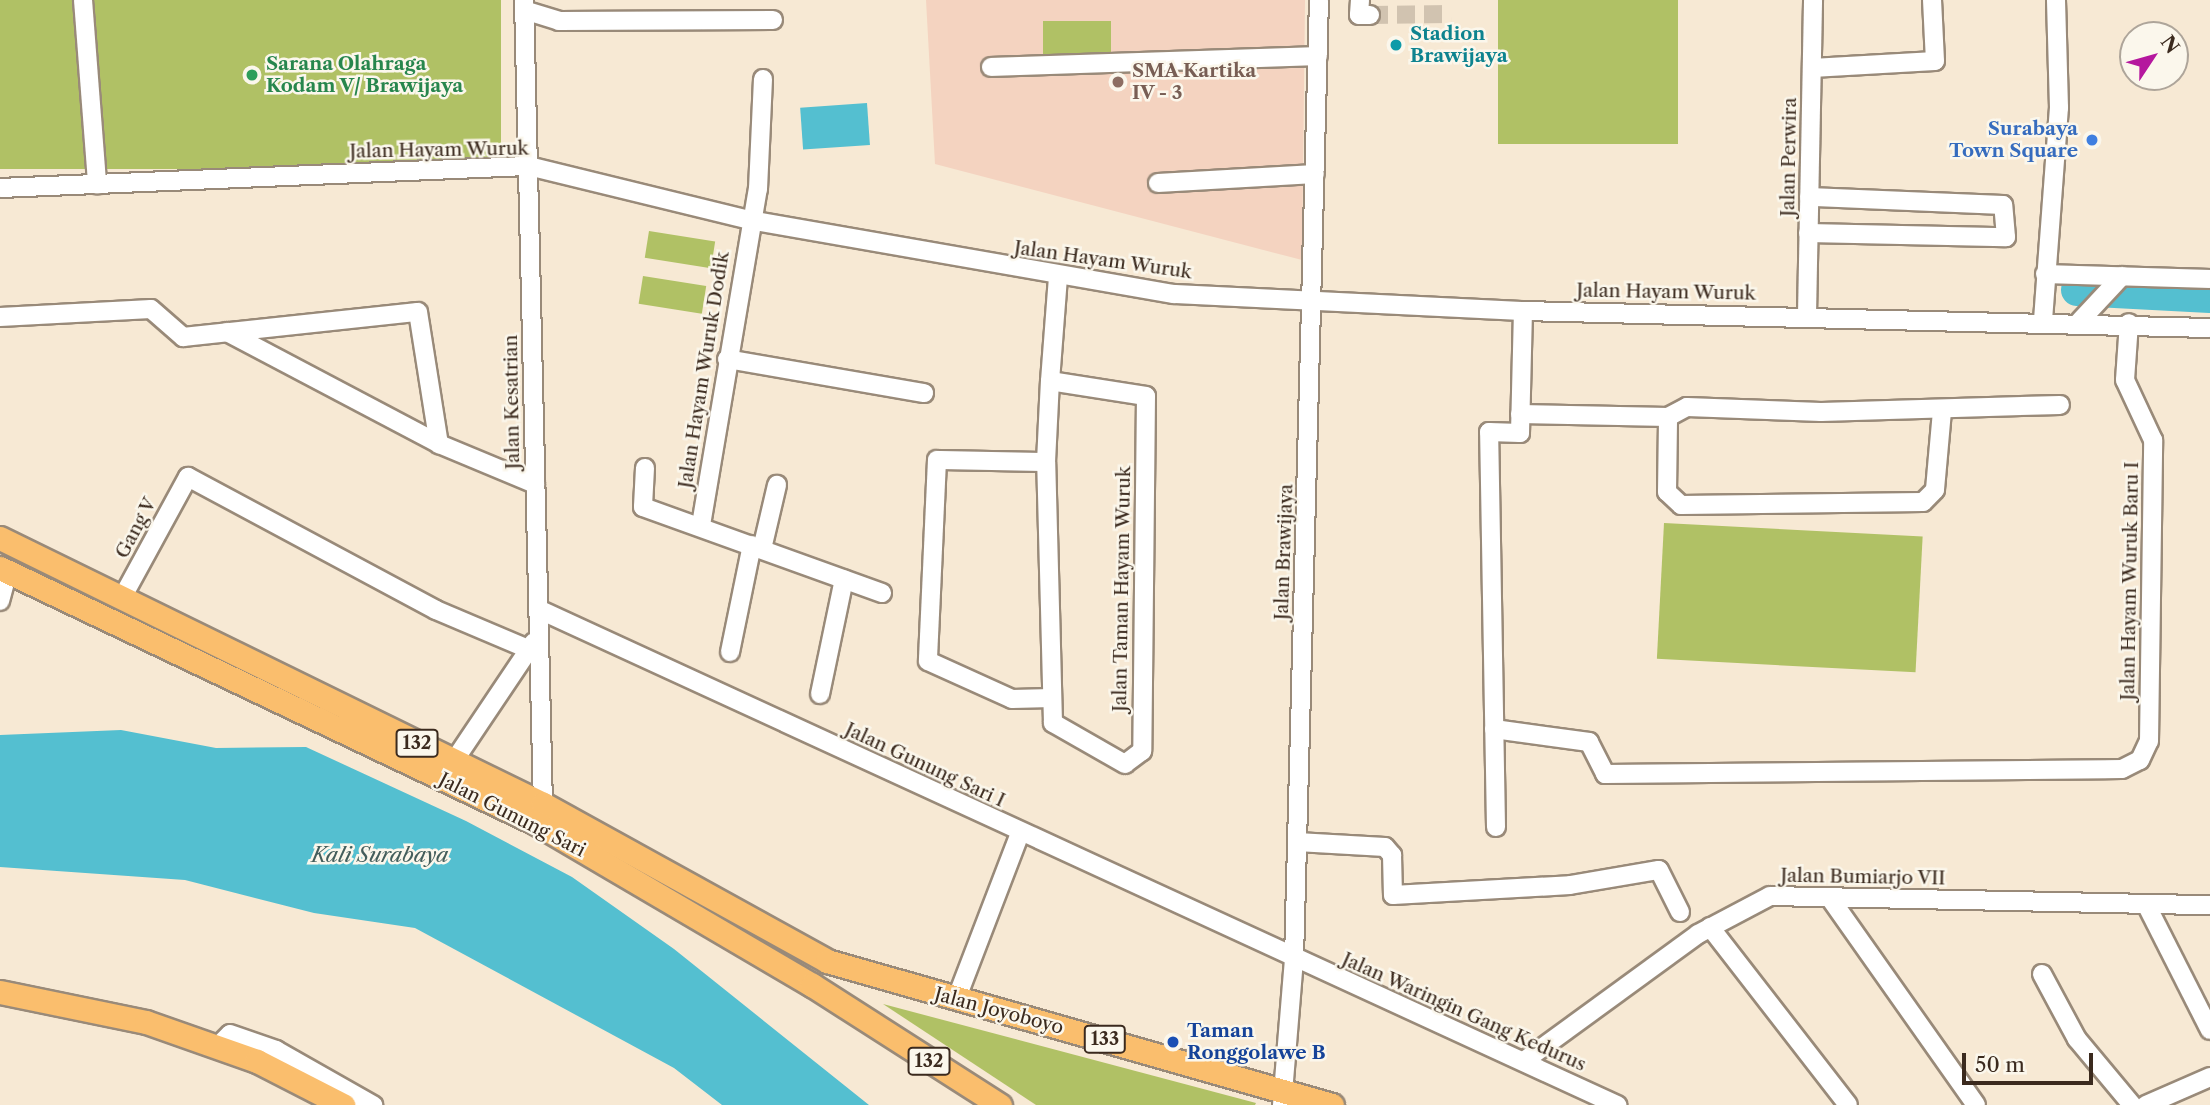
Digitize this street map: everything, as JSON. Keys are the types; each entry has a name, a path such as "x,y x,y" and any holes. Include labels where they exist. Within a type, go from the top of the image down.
{"main road":[{"name":"Jalan Gunung Sari","path":"0,538 122,598 285,691 534,822 812,985 858,1017 1000,1105"},
{"name":"Jalan Gunung Sari","path":"4,570 454,761 543,804 827,961"},
{"path":"812,985 831,977 827,961"},
{"name":"Jalan Joyoboyo","path":"827,961 876,979 1281,1095 1332,1105"},
{"path":"858,1017 850,1004 854,989 876,979"},
{"path":"0,992 93,1008 217,1047 343,1105"}],"street":[{"path":"83,0 97,184"},
{"name":"Jalan Brawijaya","path":"1281,1095 1294,959 1320,0"},
{"path":"1360,0 1359,15 1370,15"},
{"name":"Jalan Perwira","path":"1807,315 1813,0"},
{"path":"1812,68 1935,61 1932,0"},
{"path":"2043,320 2059,108 2056,0"},
{"path":"524,5 559,21 773,20"},
{"name":"Jalan Kesatrian","path":"524,5 538,609 533,642 543,804"},
{"path":"991,67 1318,56"},
{"name":"Jalan Hayam Wuruk Dodik","path":"701,526 764,136 763,79"},
{"name":"Jalan Hayam Wuruk","path":"0,188 528,166 749,220 1058,276 1174,294 1523,311 2043,320 2210,328"},
{"path":"1158,183 1315,174"},
{"path":"1808,233 2006,237 2003,205 1809,197"},
{"path":"2045,274 2111,288 2210,279"},
{"name":"Jalan Taman Hayam Wuruk","path":"1049,381 1146,396 1142,751 1125,764 1053,723 1046,462 1049,381 1058,276"},
{"path":"2079,322 2111,288"},
{"path":"0,317 151,309 183,337 418,312 439,444"},
{"path":"1496,827 1489,432 1520,433 1523,311"},
{"name":"Jalan Hayam Wuruk Baru I","path":"1494,729 1589,742 1605,774 2122,769 2140,760 2149,741 2154,453 2126,380 2129,323"},
{"path":"227,332 439,444 535,484"},
{"path":"727,359 924,393"},
{"path":"1520,414 1668,417 1687,407 1942,411 2060,405"},
{"path":"1668,417 1667,492 1681,505 1923,502 1935,490 1942,411"},
{"path":"1046,462 937,460 928,661 1012,699 1052,698"},
{"path":"645,468 643,507 882,593"},
{"name":"Gang V","path":"122,598 188,477 436,610 533,642"},
{"path":"730,652 757,547 777,485"},
{"path":"0,601 4,570"},
{"path":"820,694 844,579"},
{"name":"Jalan Gunung Sari I","path":"538,609 1294,959"},
{"path":"454,761 533,642"},
{"path":"956,1000 1020,833"},
{"path":"1297,842 1385,847 1392,855 1393,895 1546,887 1659,870 1680,912"},
{"path":"1830,898 1976,1105"},
{"name":"Jalan Bumiarjo VII","path":"1524,1061 1710,927 1756,899 2210,905"},
{"path":"2147,906 2210,1030"},
{"path":"1710,927 1848,1105"},
{"name":"Jalan Waringin Gang Kedurus","path":"1294,959 1617,1105"},
{"path":"2042,974 2077,1039 2132,1105"},
{"path":"217,1047 230,1034 276,1050 373,1105"},
{"path":"2146,1105 2210,1077"}],"shaded area":[{"name":"SMA Kartika IV - 3","path":"926,0 1305,0 1302,260 935,164"}],"green space":[{"name":"Sarana Olahraga Kodam V/ Brawijaya","path":"0,0 501,0 501,169 0,169"},
{"path":"1498,0 1678,0 1678,144 1498,144"},
{"path":"1043,21 1111,21 1111,61 1043,61"},
{"path":"649,231 715,241 711,268 645,258"},
{"path":"643,276 706,286 702,314 639,304"},
{"path":"1664,523 1923,537 1916,672 1657,659"},
{"path":"883,1004 1256,1103 1036,1105"}],"water":[{"path":"867,103 870,145 803,150 800,108"},
{"name":"Kali Surabaya","path":"121,730 216,748 306,747 466,821 572,877 674,949 869,1105 722,1105 674,1068 415,928 314,913 185,880 0,867 0,735"}],"waterway":[{"path":"2077,290 2210,297"}],"tunnel":[{"path":"1370,15 1451,14"}],"place":[{"name":"Stadion Brawijaya","path":"1396,45"},
{"name":"Sarana Olahraga Kodam V/ Brawijaya","path":"252,75"},
{"name":"SMA Kartika IV - 3","path":"1118,82"},
{"name":"Surabaya Town Square","path":"2092,140"},
{"name":"Taman Ronggolawe B","path":"1173,1042"}]}
